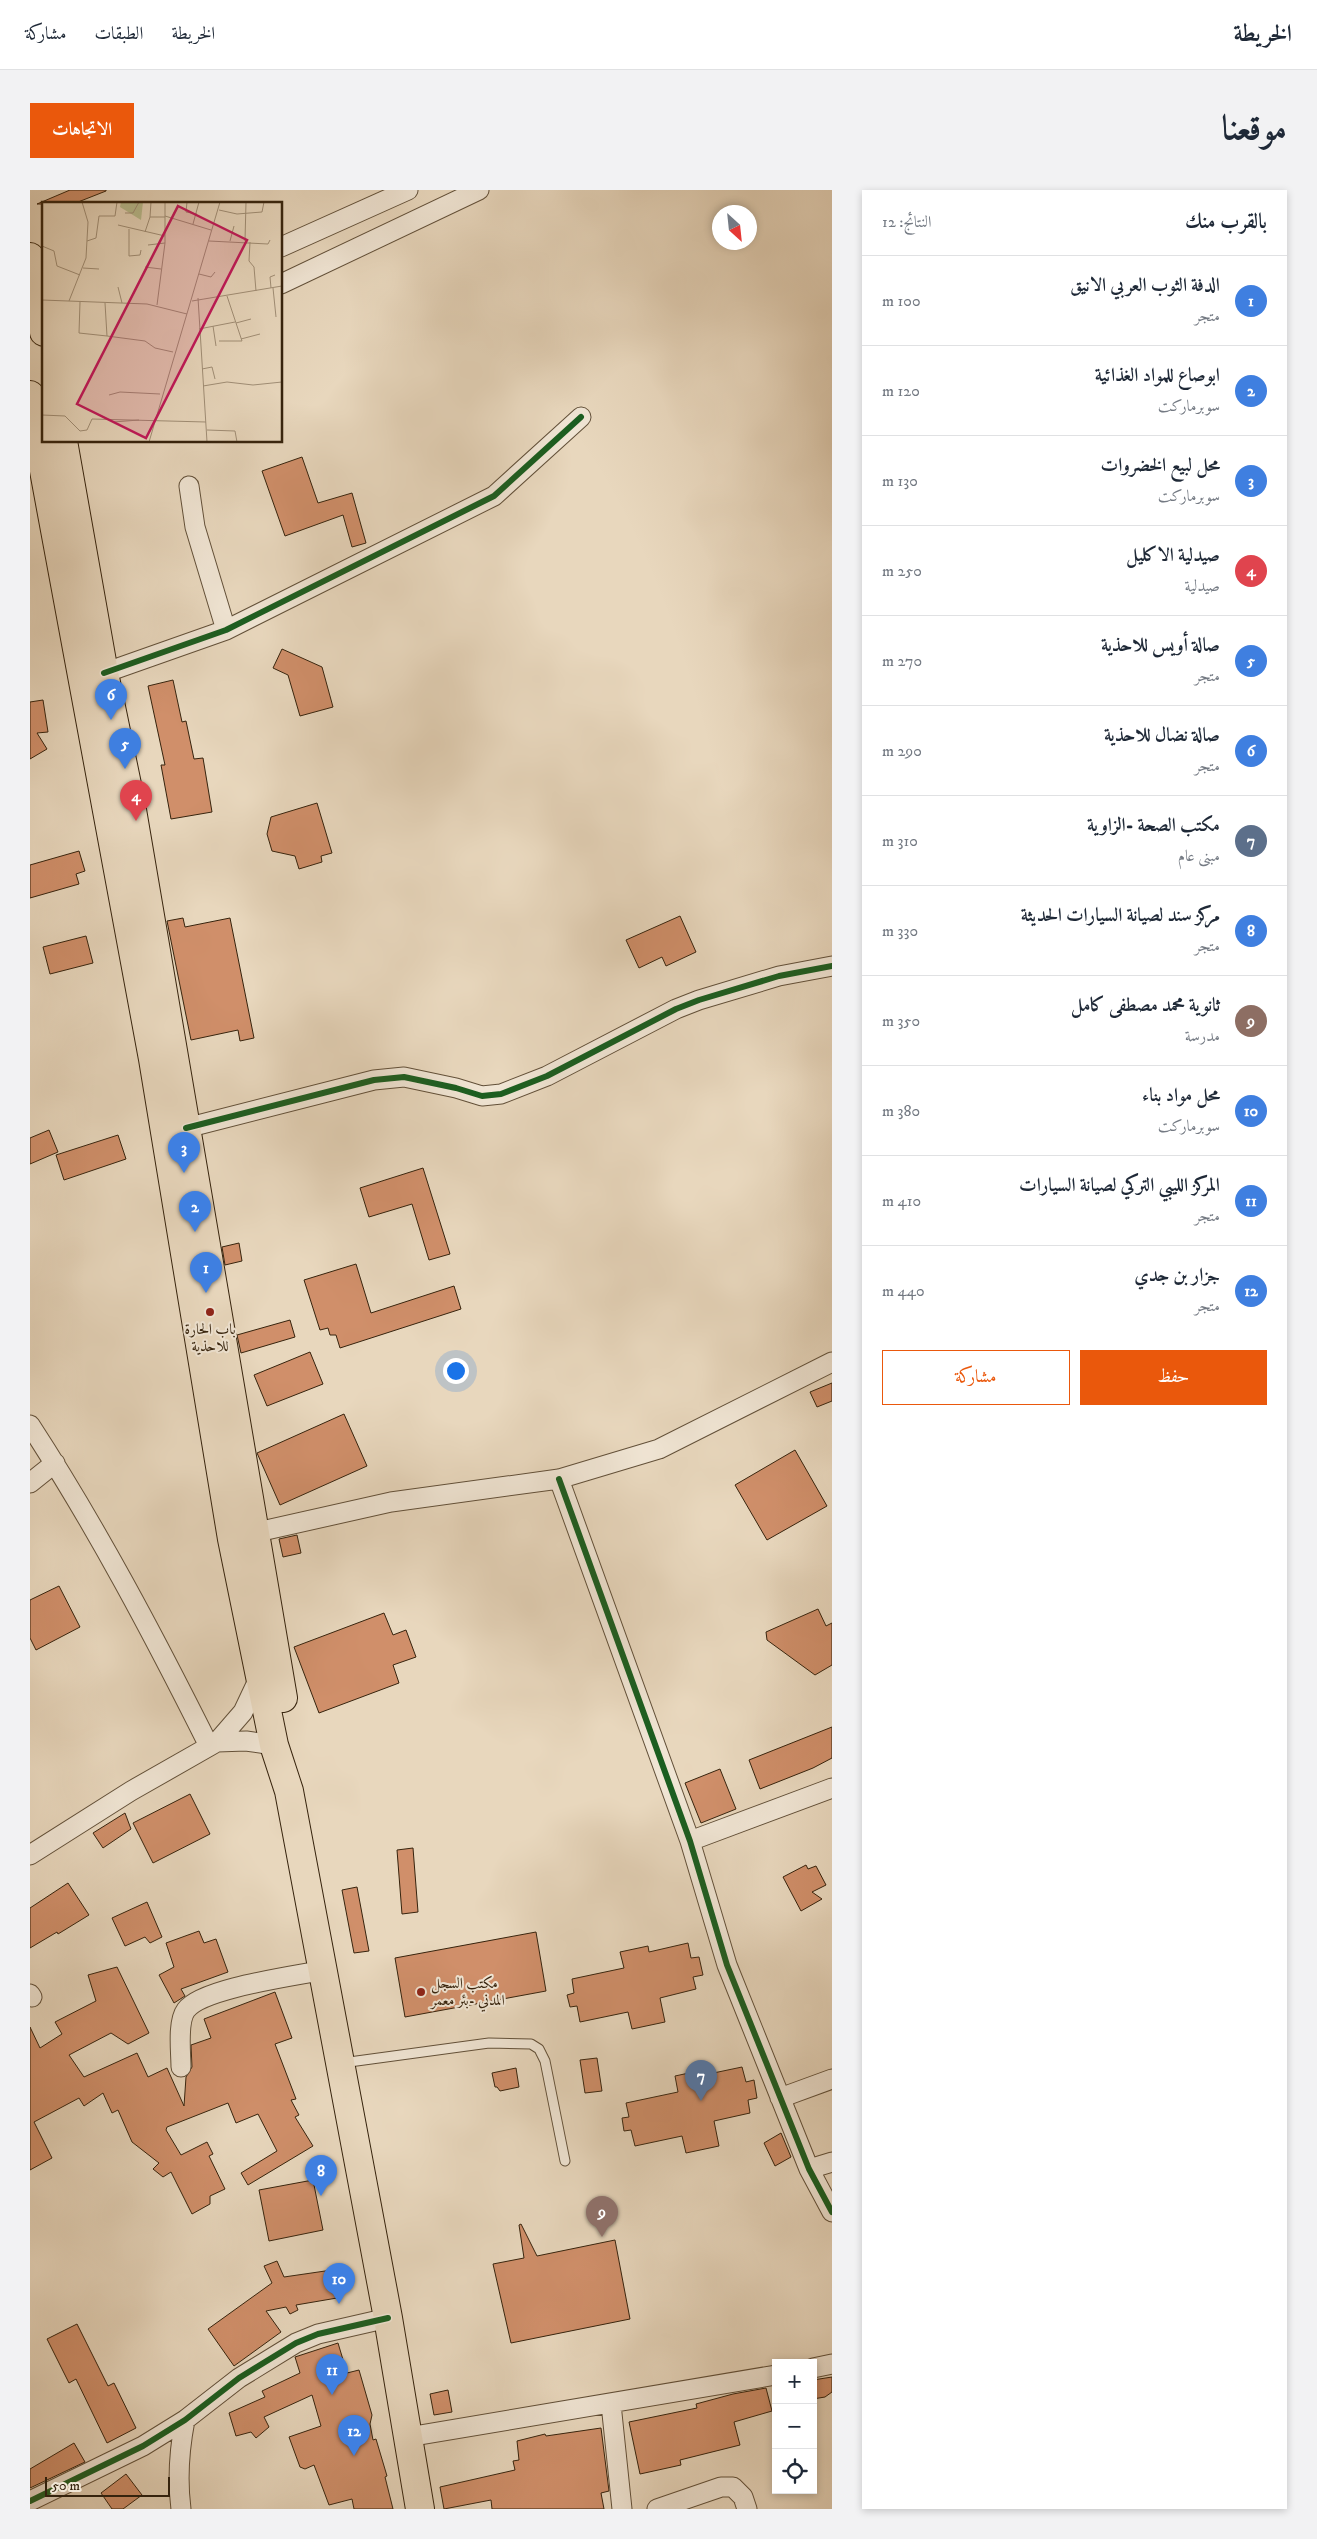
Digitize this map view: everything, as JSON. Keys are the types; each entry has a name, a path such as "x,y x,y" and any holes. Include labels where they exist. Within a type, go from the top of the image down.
{"highway":[{"path":"30,257 42,321"},
{"path":"30,395 152,1059 211,1343 243,1536 260,1676 274,1745 289,1791 324,1970 388,2318 420,2509"},
{"path":"63,442 104,672 131,804 186,1128 211,1343"},
{"path":"243,1536 290,1739 292,1764 289,1791"}],"street":[{"path":"282,247 408,190"},
{"path":"282,284 479,190"},
{"path":"30,389 42,385"},
{"path":"104,672 146,660 226,630 494,496 581,417"},
{"path":"189,486 195,527 226,630"},
{"path":"186,1128 374,1080 404,1077 456,1088 482,1096 501,1094 547,1076 684,1006 779,976 832,966"},
{"path":"243,1536 391,1502 559,1479 659,1449 832,1362"},
{"path":"30,1425 55,1463 213,1744"},
{"path":"30,1483 55,1463"},
{"path":"559,1479 690,1841 727,1965 809,2169 832,2212"},
{"path":"30,1855 132,1791 213,1744 243,1712 260,1676"},
{"path":"213,1744 246,1741 274,1745"},
{"path":"690,1841 832,1788"},
{"path":"182,2067 180,2039 184,2012 192,2003 244,1985 324,1970"},
{"path":"780,2098 832,2079"},
{"path":"809,2169 832,2162"},
{"path":"41,2502 143,2446 185,2420 239,2378 296,2343 318,2334 388,2318"},
{"path":"817,2367 832,2364"},
{"path":"408,2437 772,2376"},
{"path":"611,2404 622,2509"},
{"path":"181,2509 178,2467 185,2420"},
{"path":"656,2509 721,2487 733,2487 743,2497 747,2509"}],"lane":[{"path":"341,2064 489,2043 531,2044 539,2049 545,2061 565,2161"}],"building":[{"path":"70,190 106,190 78,202 42,202 42,204 37,204"},
{"path":"302,457 318,503 352,493 366,543 352,547 343,515 285,536 262,471"},
{"path":"282,649 322,667 333,707 300,716 288,675 273,668"},
{"path":"173,680 182,722 186,721 194,759 203,758 212,812 171,819 161,765 165,765 148,686"},
{"path":"43,700 48,732 37,733 47,749 30,759 30,702"},
{"path":"317,803 332,853 321,856 322,862 299,869 295,856 272,851 267,834 271,817"},
{"path":"79,851 85,871 76,874 79,884 30,898 30,865"},
{"path":"680,916 696,952 666,966 662,957 639,968 626,940"},
{"path":"183,918 185,927 230,918 254,1038 240,1041 238,1030 191,1040 167,921"},
{"path":"86,936 93,963 50,974 43,947"},
{"path":"49,1130 58,1152 30,1164 30,1138"},
{"path":"118,1135 126,1159 64,1180 56,1155"},
{"path":"423,1168 450,1254 429,1260 412,1204 369,1217 360,1188"},
{"path":"239,1243 242,1261 225,1265 222,1247"},
{"path":"356,1264 371,1313 454,1286 461,1309 340,1348 336,1335 330,1335 328,1328 320,1330 304,1280"},
{"path":"290,1320 295,1337 241,1353 237,1335"},
{"path":"310,1352 323,1384 267,1406 254,1375"},
{"path":"832,1383 832,1401 817,1407 810,1392"},
{"path":"344,1414 367,1466 280,1505 257,1453"},
{"path":"795,1450 827,1506 767,1540 735,1485"},
{"path":"297,1535 301,1553 283,1557 279,1539"},
{"path":"59,1586 80,1627 36,1650 30,1638 30,1600"},
{"path":"818,1609 826,1626 832,1623 832,1665 815,1675 767,1640 766,1632"},
{"path":"384,1613 393,1635 406,1630 416,1657 393,1665 399,1683 319,1713 294,1647"},
{"path":"832,1727 832,1758 813,1768 760,1789 749,1760"},
{"path":"720,1769 736,1809 701,1823 685,1783"},
{"path":"190,1794 210,1834 153,1863 133,1823"},
{"path":"125,1813 131,1829 103,1848 93,1833"},
{"path":"413,1848 418,1912 402,1914 397,1850"},
{"path":"806,1865 808,1869 816,1866 826,1885 812,1892 822,1899 801,1911 783,1877"},
{"path":"68,1883 89,1915 30,1948 30,1908"},
{"path":"357,1887 369,1951 354,1953 342,1890"},
{"path":"147,1902 162,1937 150,1943 145,1937 125,1946 112,1918"},
{"path":"199,1931 204,1943 216,1939 228,1972 181,1989 185,1996 174,2003 159,1975 174,1967 166,1943"},
{"path":"536,1932 546,1991 405,2017 395,1958"},
{"path":"688,1943 691,1958 699,1957 703,1975 693,1977 696,1989 660,1998 665,2022 632,2029 628,2012 580,2022 577,2006 570,2007 567,1995 574,1993 572,1979 624,1968 620,1952 648,1946 649,1952"},
{"path":"117,1967 149,2033 128,2044 111,2033 69,2055 84,2077 137,2053 148,2077 167,2068 184,2106 186,2077 192,2067 191,2045 211,2038 204,2019 275,1992 292,2038 275,2044 296,2099 291,2100 299,2115 295,2117 313,2146 248,2185 241,2173 277,2151 258,2114 236,2123 228,2103 167,2127 166,2130 181,2155 207,2142 213,2154 209,2156 225,2189 210,2196 210,2204 192,2214 171,2172 163,2177 153,2169 159,2163 132,2142 118,2110 112,2113 103,2093 84,2106 79,2098 34,2122 52,2158 30,2170 30,2027 40,2048 62,2034 55,2022 96,2001 88,1975"},
{"path":"597,2058 602,2091 585,2093 580,2060"},
{"path":"742,2067 746,2082 754,2080 757,2098 748,2100 750,2113 714,2121 719,2146 686,2153 682,2136 635,2146 631,2130 624,2131 622,2118 629,2117 626,2103 678,2092 675,2076 703,2070 704,2075"},
{"path":"516,2068 519,2087 500,2091 495,2087 492,2073"},
{"path":"781,2133 791,2157 775,2166 764,2143"},
{"path":"313,2180 323,2230 269,2241 259,2190"},
{"path":"521,2224 537,2256 615,2240 630,2319 511,2343 493,2264 524,2258 519,2225"},
{"path":"277,2261 284,2277 332,2270 337,2298 296,2305 298,2310 290,2314 286,2307 266,2311 281,2332 234,2366 208,2329 272,2283 264,2266"},
{"path":"77,2324 108,2386 114,2383 136,2428 107,2443 76,2379 69,2383 47,2339"},
{"path":"338,2343 347,2373 359,2370 372,2415 370,2424 373,2440 376,2439 387,2476 385,2477 393,2509 354,2509 352,2499 329,2505 314,2465 305,2469 300,2467 289,2437 321,2426 312,2395 264,2417 269,2427 256,2438 251,2432 236,2436 229,2413 265,2397 262,2391 300,2373 295,2357"},
{"path":"832,2377 832,2392 825,2397 817,2398 817,2379"},
{"path":"766,2388 772,2411 734,2422 740,2445 680,2460 681,2465 640,2474 629,2422 697,2408 696,2404 733,2394"},
{"path":"448,2390 452,2412 434,2415 430,2394"},
{"path":"601,2428 609,2491 601,2493 604,2509 492,2509 491,2500 444,2509 440,2487 515,2470 513,2461 519,2460 517,2441 545,2434 546,2436"},
{"path":"74,2443 85,2462 30,2488 30,2469"},
{"path":"126,2474 142,2495 123,2509 112,2509 101,2493"}],"cycle path":[{"path":"104,673 226,630 494,496 581,417"},
{"path":"186,1128 374,1080 404,1077 456,1088 482,1096 501,1094 547,1076 676,1009 699,1000 779,976 832,966"},
{"path":"559,1479 690,1841 727,1965 809,2169 832,2212"},
{"path":"30,2501 143,2446 185,2420 239,2378 296,2343 318,2334 388,2318"}],"place":[{"name":"صالة نضال للاحذية","path":"111,720"},
{"name":"صالة أويس للاحذية","path":"125,769"},
{"name":"صيدلية الاكليل","path":"136,821"},
{"name":"محل لبيع الخضروات","path":"184,1173"},
{"name":"ابوصاع للمواد الغذائية","path":"195,1232"},
{"name":"الدفة الثوب العربي الانيق","path":"206,1293"},
{"name":"باب الحارة للاحذية","path":"210,1312"},
{"name":"مكتب السجل المدني -بئر معمر","path":"421,1992"},
{"name":"مكتب الصحة -الزاوية","path":"701,2101"},
{"name":"مركز سند لصيانة السيارات الحديثة","path":"321,2196"},
{"name":"ثانوية محمد مصطفى كامل","path":"602,2237"},
{"name":"محل مواد بناء","path":"339,2304"},
{"name":"المركز الليبي التركي لصيانة السيارات","path":"332,2395"},
{"name":"جزار بن جدي","path":"354,2456"}]}
